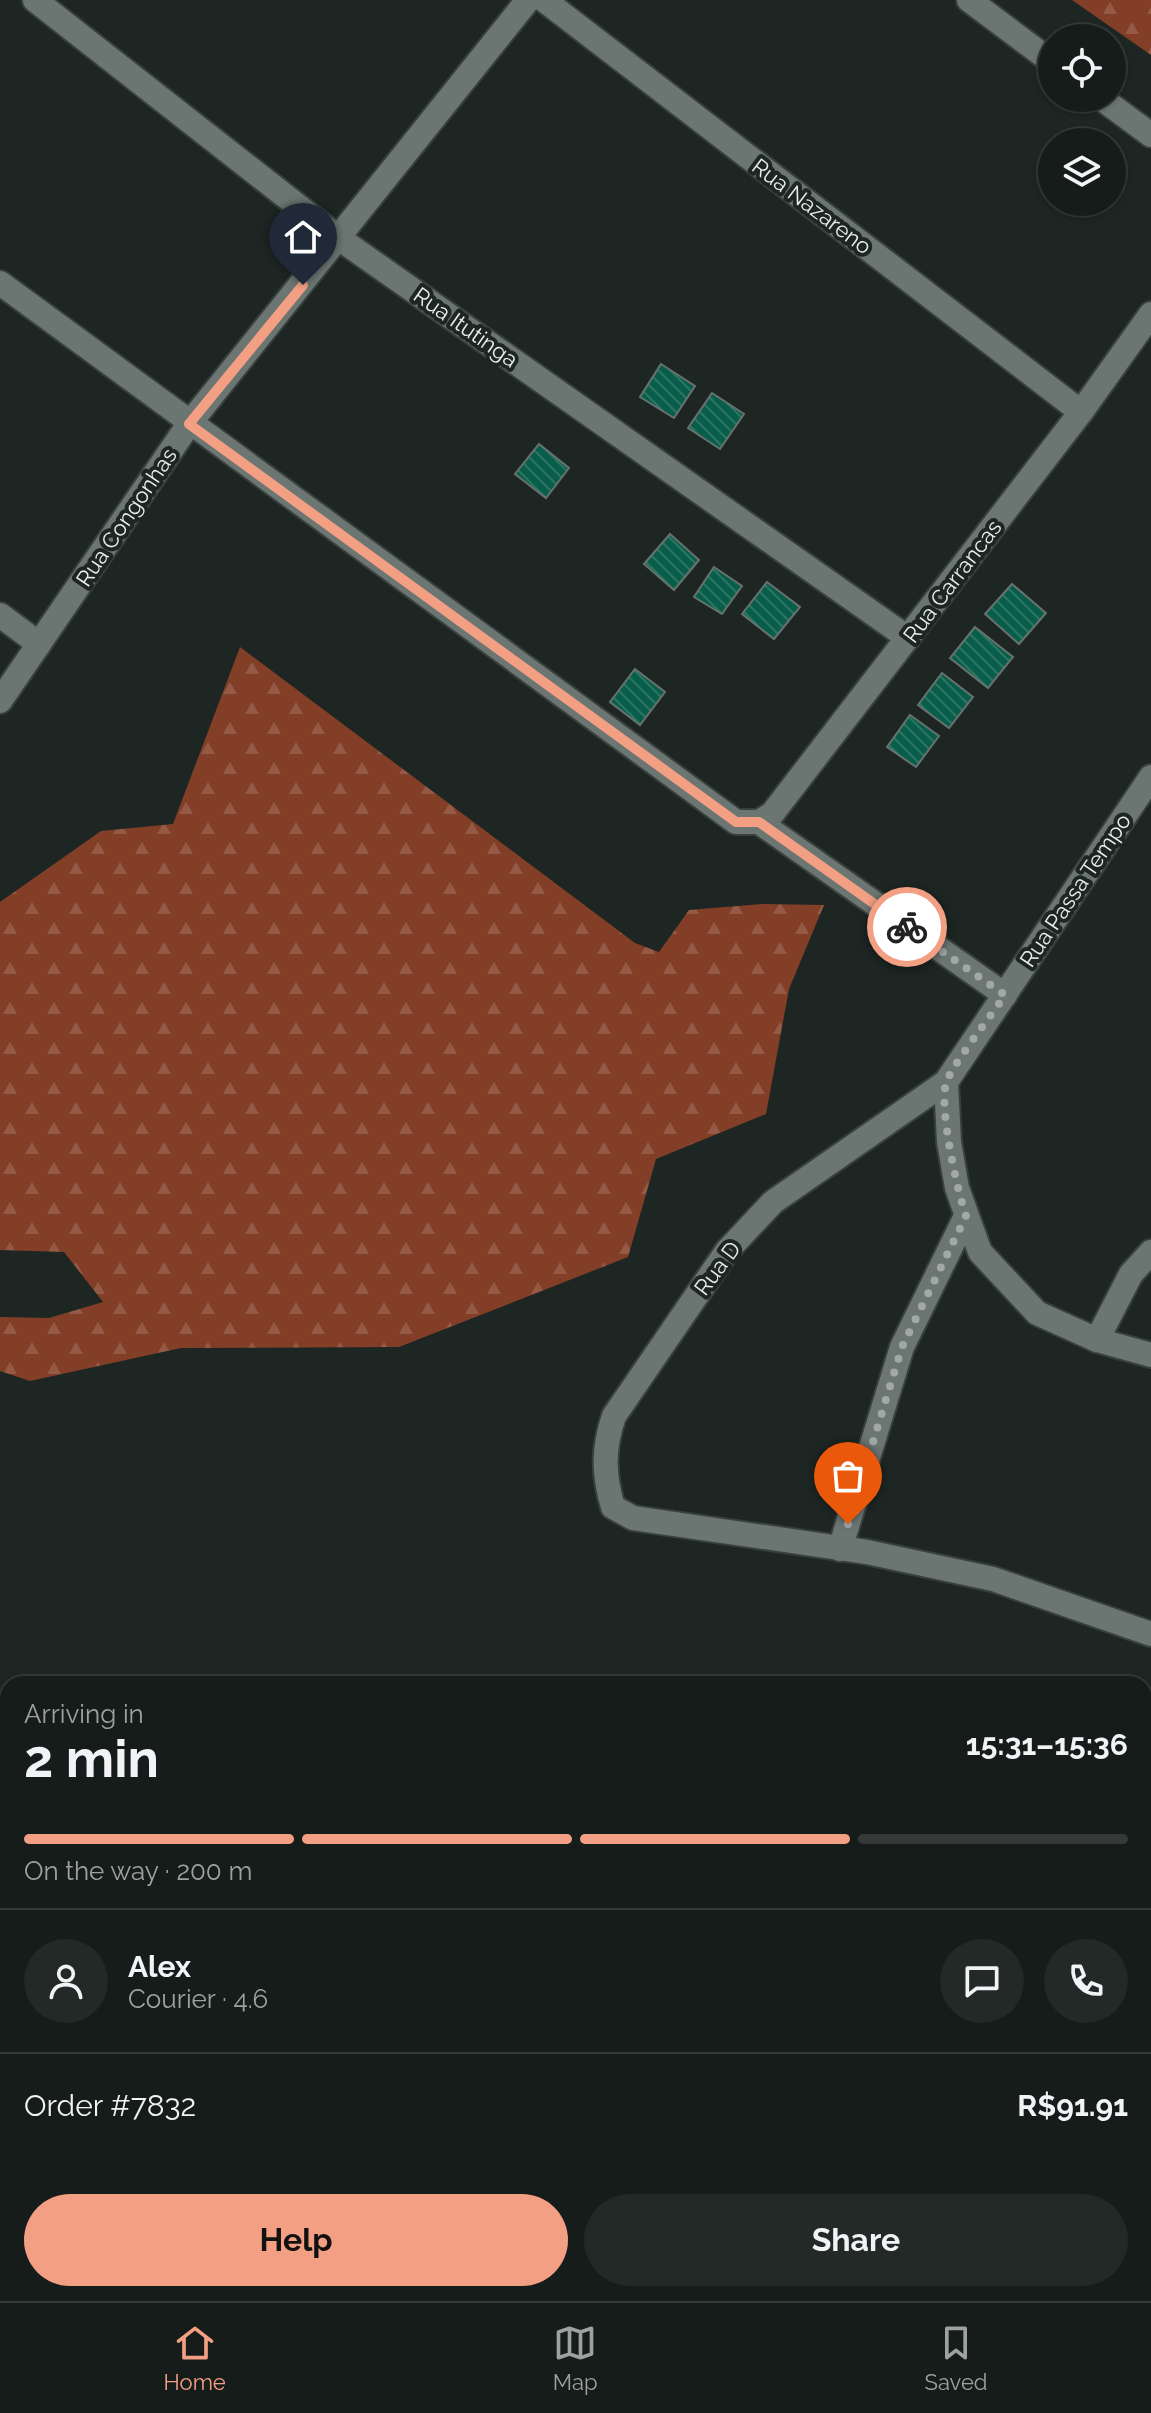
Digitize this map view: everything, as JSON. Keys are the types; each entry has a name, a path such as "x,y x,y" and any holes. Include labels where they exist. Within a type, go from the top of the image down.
{"street":[{"name":"Rua Itutinga","path":"35,0 340,239 908,638"},
{"name":"Rua Congonhas","path":"0,701 189,424 340,239 528,0"},
{"name":"Rua Nazareno","path":"544,0 1081,412"},
{"path":"969,0 1038,52"},
{"path":"1120,112 1151,135"},
{"path":"0,283 189,424 747,822 1005,995"},
{"name":"Rua Carrancas","path":"747,822 772,814 1081,412 1151,314"},
{"path":"0,615 39,644"},
{"name":"Rua Passa Tempo","path":"946,1082 1151,777"},
{"path":"946,1082 949,1142 957,1188 980,1252 1037,1313 1097,1340 1151,1355"},
{"name":"Rua D","path":"840,1549 633,1518 613,1507 606,1482 604,1445 614,1416 727,1251 773,1202 946,1082"},
{"path":"966,1216 902,1347 840,1549 993,1579 1151,1634"},
{"path":"1097,1340 1131,1274 1151,1252"}],"green space":[{"path":"1072,0 1151,0 1151,55 1126,38 1126,24 1106,24"},
{"path":"240,647 635,943 659,952 689,910 762,904 824,905 789,989 766,1114 656,1159 628,1257 399,1347 181,1348 30,1381 0,1371 0,1317 49,1318 103,1302 64,1252 0,1250 0,902 101,831 173,824"}],"building":[{"path":"661,364 695,386 674,418 640,397"},
{"path":"712,393 744,414 720,449 688,428"},
{"path":"539,444 569,468 546,498 515,474"},
{"path":"670,534 699,560 674,590 644,564"},
{"path":"714,567 742,586 722,614 694,597"},
{"path":"767,582 800,607 774,639 742,614"},
{"path":"1012,584 1046,613 1019,644 985,614"},
{"path":"975,627 1013,657 988,688 950,658"},
{"path":"635,669 665,692 640,725 610,702"},
{"path":"942,673 973,697 949,728 918,705"},
{"path":"910,715 939,736 916,767 887,747"}],"way so far":[{"path":"848,1524 902,1347 966,1216 957,1188 949,1142 946,1082 1005,995 907,927"}],"route":[{"path":"303,285 189,424 736,822 759,822 907,927"}]}
